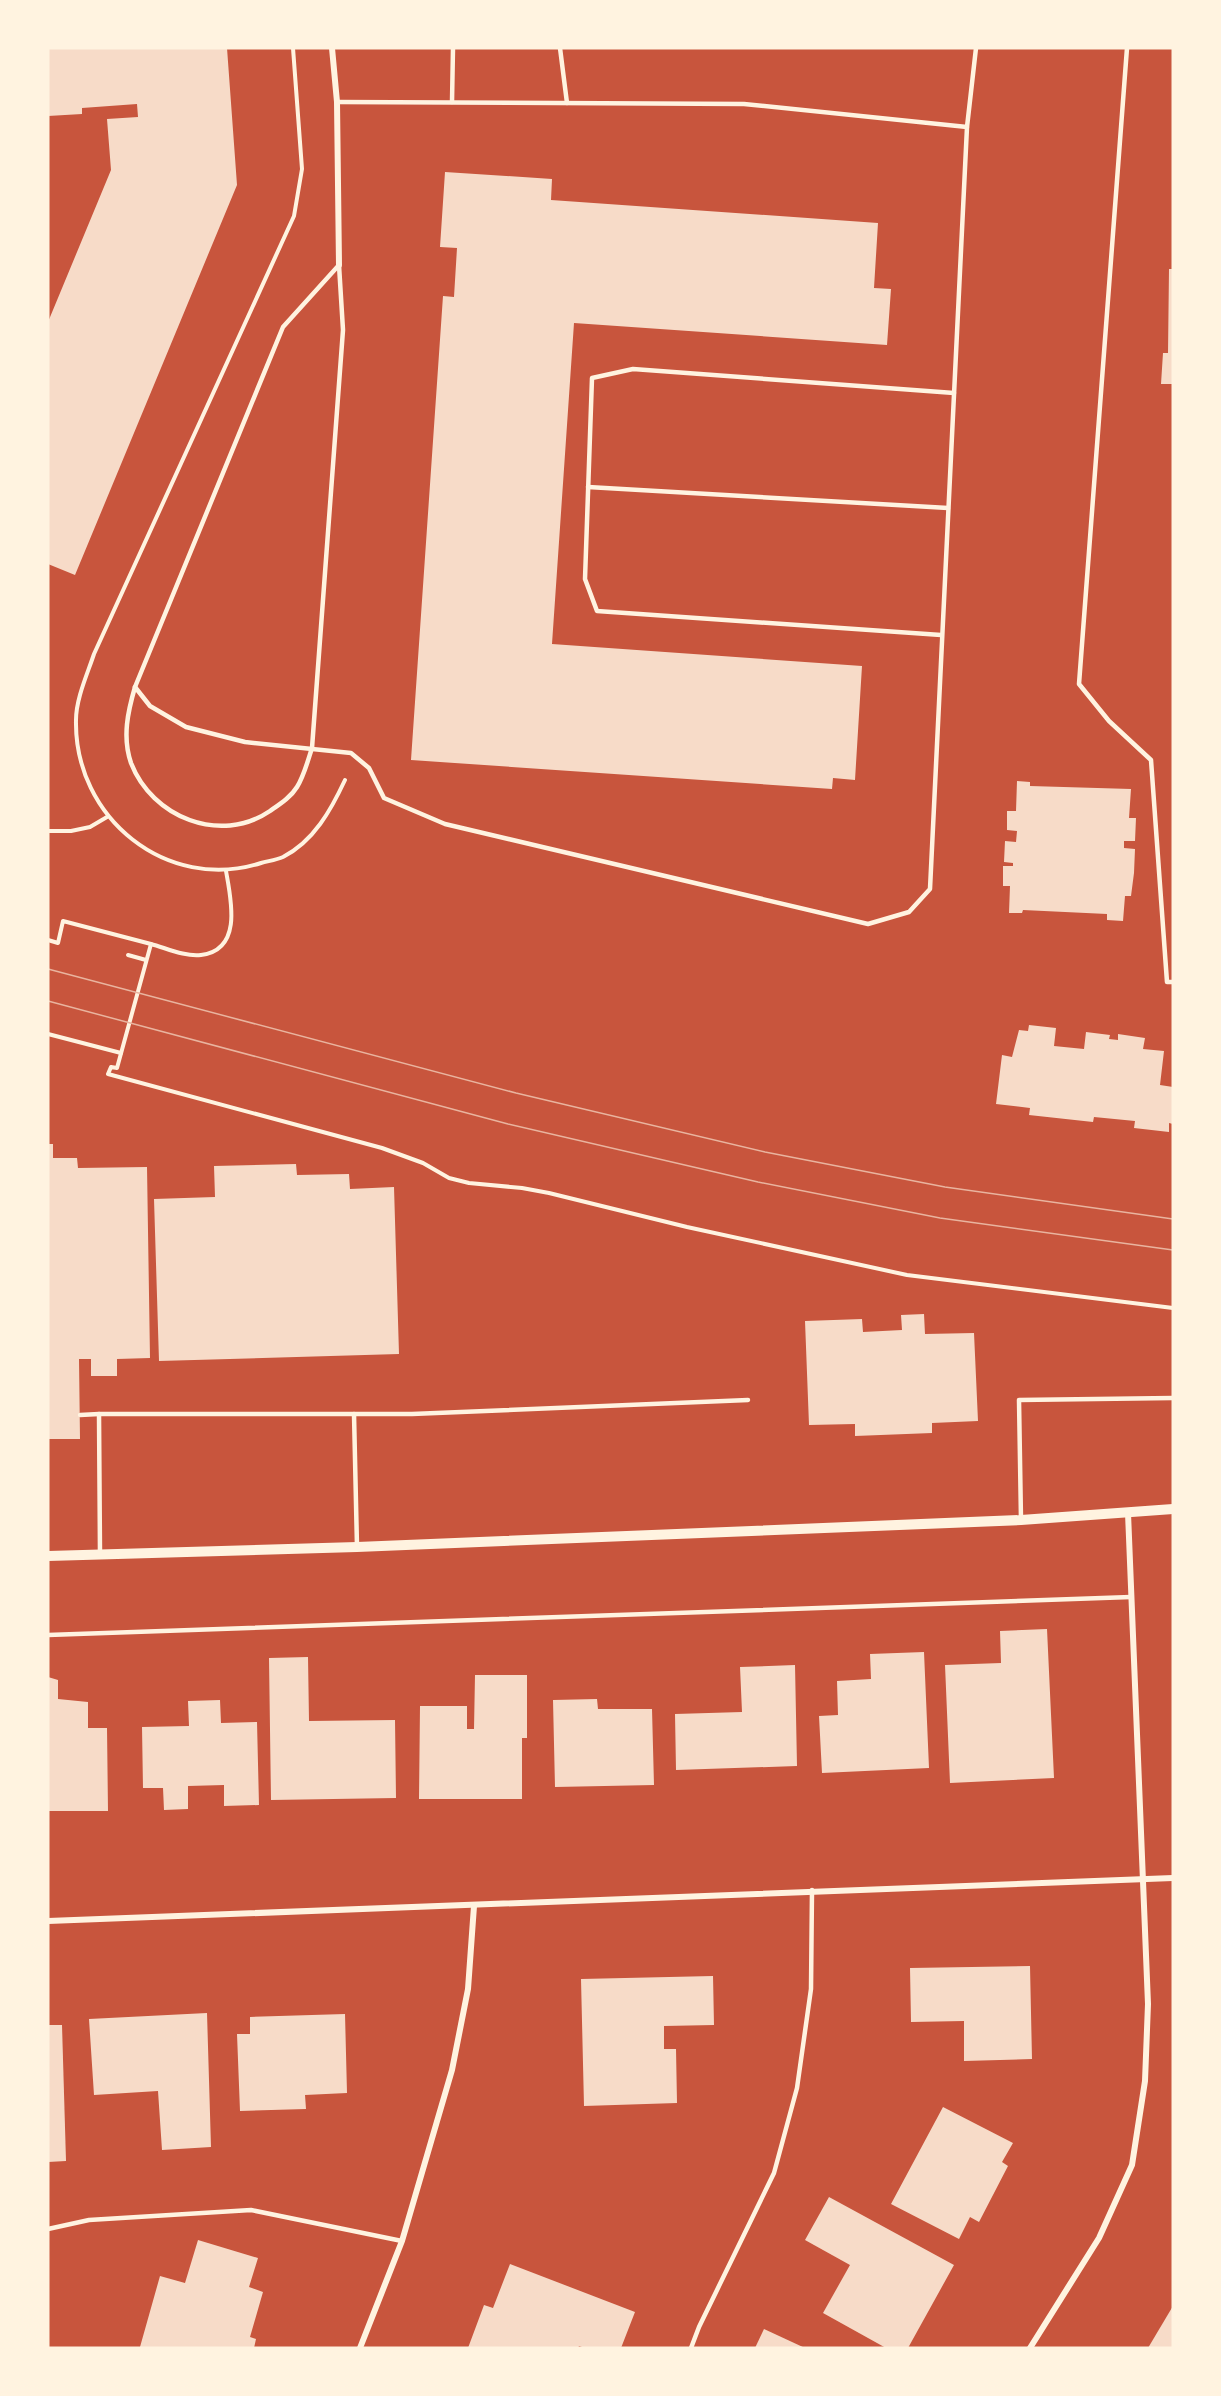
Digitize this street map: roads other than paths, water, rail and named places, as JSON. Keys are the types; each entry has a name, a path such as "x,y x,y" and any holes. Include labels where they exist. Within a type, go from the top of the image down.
{"street":[{"path":"332,48 337,102 339,265"},
{"path":"48,1556 357,1547 1021,1520 1173,1509"},
{"path":"1030,2348 1099,2238 1132,2165 1145,2081 1148,2004 1128,1514"},
{"path":"48,1921 1173,1878"},
{"path":"360,2348 402,2241 452,2070 468,1989 474,1906"}],"lane":[{"path":"452,102 453,48"},
{"path":"560,48 567,103"},
{"path":"135,687 150,706 186,727 245,742 351,753 369,768 384,798 445,824 868,924 909,912 930,889 968,127 976,48"},
{"path":"1127,48 1079,684 1109,721 1151,760 1167,982 1173,982"},
{"path":"337,102 744,104 968,127"},
{"path":"339,265 343,330 312,748 298,786 282,803 262,816 240,824 217,826 194,823 173,814 155,800 140,782 130,761 126,738 127,715 135,687 283,327 339,265"},
{"path":"941,635 597,611 585,579 592,378 633,369 954,393"},
{"path":"588,487 948,508"},
{"path":"1021,1520 1019,1400 1173,1398"},
{"path":"80,1415 412,1414 748,1400"},
{"path":"99,1414 100,1554"},
{"path":"354,1414 357,1547"},
{"path":"48,1635 1131,1597"},
{"path":"691,2348 774,2173 797,2088 811,1989 812,1890"},
{"path":"48,2229 89,2220 251,2210 402,2241"}],"tram line":[{"path":"48,969 516,1093 765,1152 945,1187 1173,1219"},
{"path":"48,1001 508,1124 758,1182 940,1218 1173,1250"}]}
